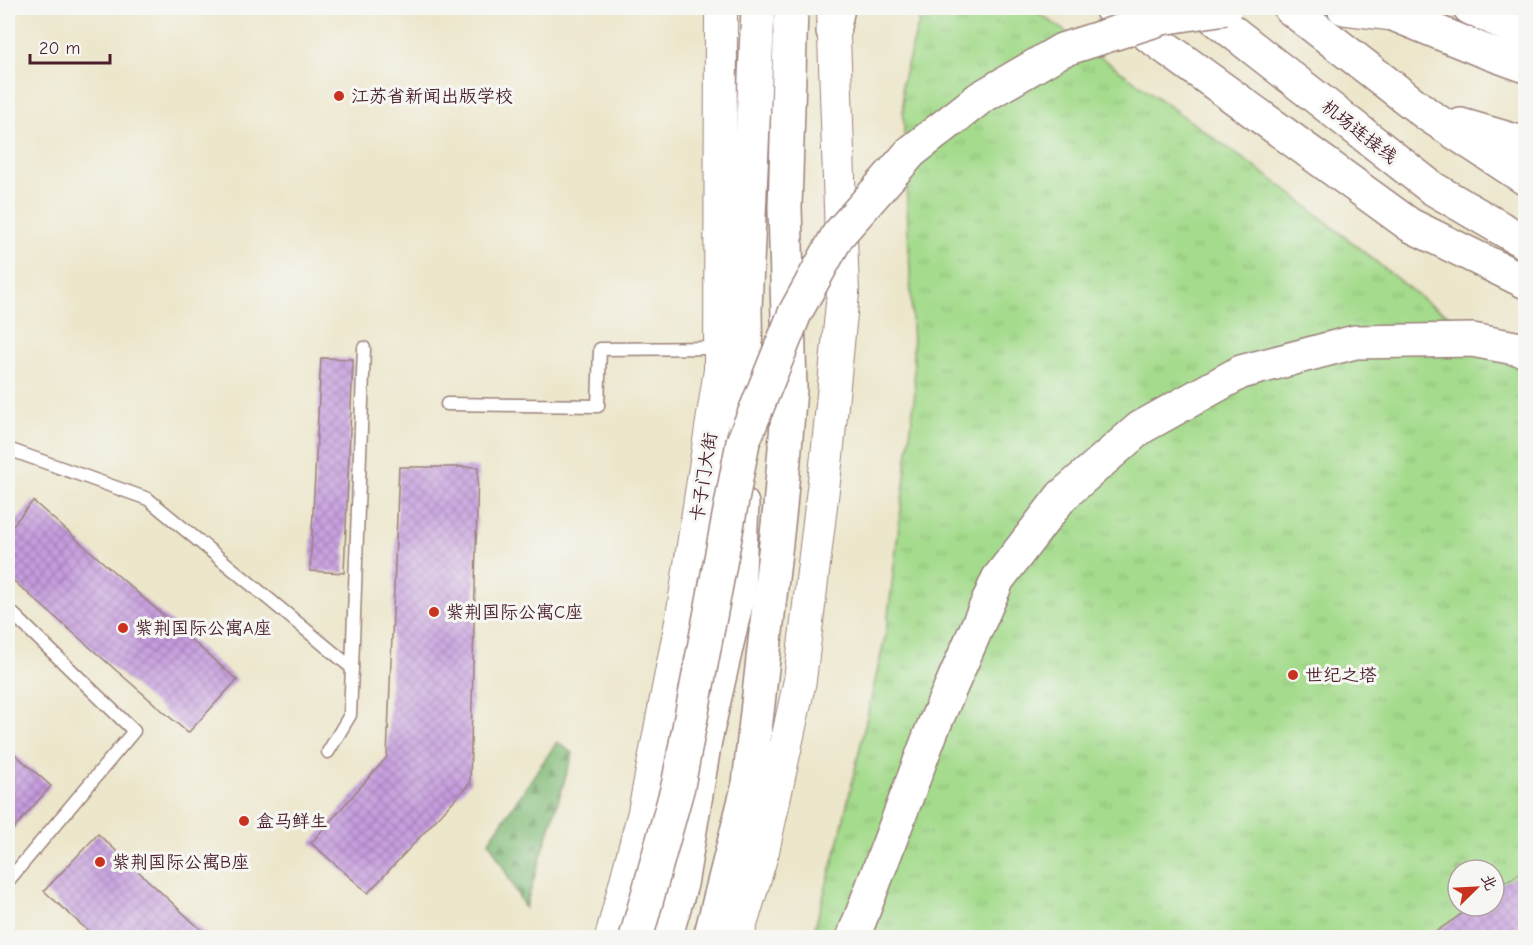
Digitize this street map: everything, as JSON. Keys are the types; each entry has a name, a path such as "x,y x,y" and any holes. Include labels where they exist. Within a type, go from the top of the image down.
{"main road":[{"path":"710,938 749,784 780,507 790,389 785,207 791,8"},
{"path":"1111,8 1410,225 1526,282"},
{"name":"机场连接线","path":"1202,8 1432,188 1526,243"},
{"path":"636,938 678,786 743,442 795,313 838,235 911,152 980,98 1062,50 1162,18 1225,8"},
{"path":"1290,8 1428,115 1526,179"},
{"path":"1344,8 1393,14 1526,66"},
{"path":"1470,8 1526,33"},
{"name":"卡子门大街","path":"664,938 681,884 705,740 738,595 746,382 745,309 758,23"},
{"path":"1428,115 1526,144"},
{"path":"853,938 932,730 998,579 1062,496 1131,435 1241,372 1355,342 1473,340 1526,350"}],"street":[{"name":"卡子门大街","path":"611,938 644,812 682,617 720,370 720,8"},
{"path":"737,938 763,851 800,680 827,456 843,293 835,16"}],"lane":[{"path":"328,752 350,715 364,348"},
{"path":"447,404 598,406 600,349 720,348"},
{"path":"8,449 148,499 352,668"},
{"path":"8,609 134,730 8,881"}],"green space":[{"path":"923,8 1032,8 1284,188 1430,305 1525,356 1525,937 812,938 839,840 886,633 915,393 902,83"},
{"path":"557,742 573,753 525,908 489,841"}],"building":[{"path":"321,358 353,359 344,573 310,571"},
{"name":"紫荆国际公寓C座","path":"399,467 478,467 470,783 368,893 311,843 387,757"},
{"name":"紫荆国际公寓A座","path":"33,501 237,680 188,733 8,576 8,531"},
{"path":"8,748 51,786 8,835"},
{"name":"紫荆国际公寓B座","path":"98,834 210,938 96,938 44,891"},
{"path":"1526,869 1526,938 1427,938 1456,918 1506,918 1506,881"}],"place":[{"name":"江苏省新闻出版学校","path":"339,96"},
{"name":"紫荆国际公寓C座","path":"434,612"},
{"name":"紫荆国际公寓A座","path":"123,628"},
{"name":"世纪之塔","path":"1293,675"},
{"name":"盒马鲜生","path":"244,821"},
{"name":"紫荆国际公寓B座","path":"100,862"}]}
